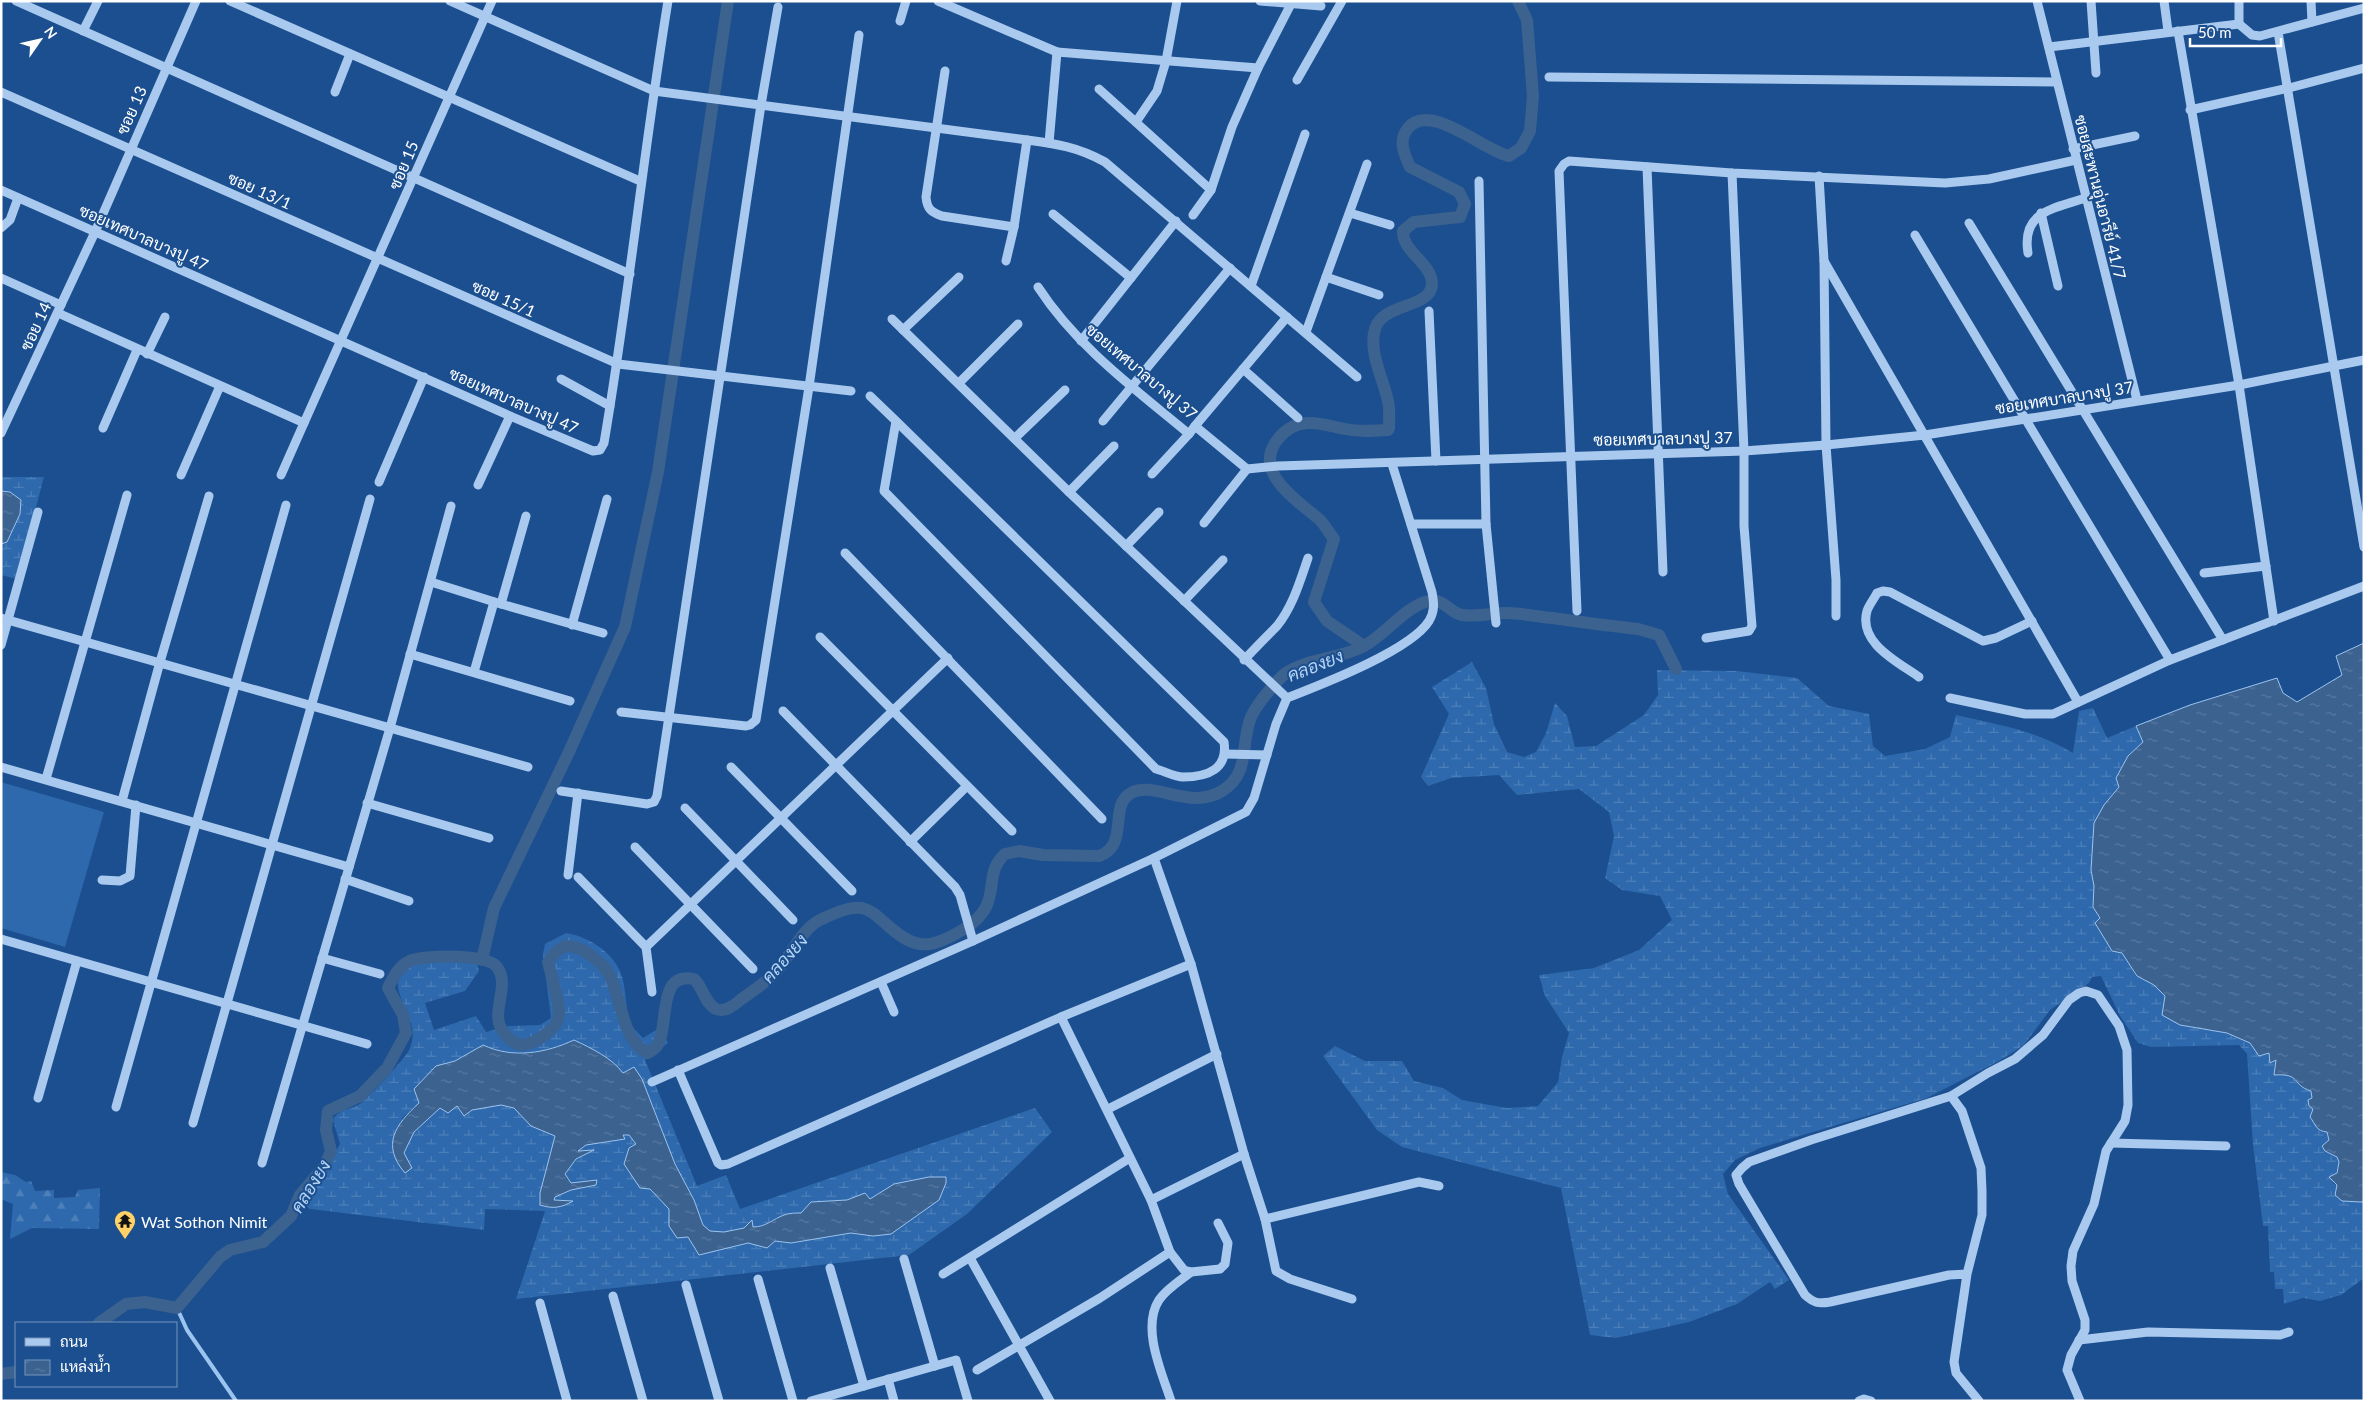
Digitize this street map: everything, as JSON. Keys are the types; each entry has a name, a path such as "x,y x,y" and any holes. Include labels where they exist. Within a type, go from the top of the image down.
{"street":[{"path":"16,1 630,274"},
{"path":"83,31 98,1"},
{"name":"ซอย 13","path":"95,232 196,1"},
{"path":"230,1 640,182"},
{"path":"450,1 654,91 1049,143 1085,151 1104,162 1357,377"},
{"name":"ซอย 15","path":"281,476 492,1"},
{"name":"ซอยเทศบาลบางปู 47","path":"1,190 510,416 593,451 600,450 604,443 618,364 640,182 668,1"},
{"path":"900,22 906,1"},
{"path":"938,1 1057,52 1258,68"},
{"path":"1136,122 1158,91 1166,61 1177,1"},
{"path":"1260,1 1321,6"},
{"path":"1297,80 1342,1"},
{"name":"ซอยสะพานอุ่นอารีย์ 41/7","path":"2037,1 2137,400"},
{"path":"2091,1 2096,73"},
{"path":"2164,1 2168,31"},
{"path":"2238,1 2239,24"},
{"path":"2311,1 2312,22"},
{"path":"1193,215 1211,190 1232,127 1258,68 1291,4"},
{"path":"561,791 647,804 654,802 657,796 761,105 778,7"},
{"path":"2049,47 2093,40 2239,24 2252,35 2260,36 2364,8"},
{"path":"2178,31 2190,110 2239,385 2274,621"},
{"path":"2278,32 2289,88 2364,547"},
{"path":"621,712 746,726 756,720 808,387 859,34"},
{"path":"1049,143 1057,52"},
{"path":"334,92 350,54"},
{"path":"2190,110 2289,88 2364,68"},
{"path":"945,70 926,205 931,212 942,216 1014,227"},
{"path":"1548,77 2057,82"},
{"path":"1100,89 1211,190"},
{"name":"ซอย 13/1","path":"1,92 378,259"},
{"path":"1251,286 1305,134"},
{"path":"2073,149 2134,136"},
{"path":"1006,261 1014,227 1027,140"},
{"path":"1578,611 1559,171 1564,164 1570,161 1732,173 1945,184 1966,182 2076,160"},
{"path":"1306,332 1367,164"},
{"path":"1647,167 1663,572"},
{"path":"1706,638 1749,631 1752,626 1744,526 1744,451 1732,173"},
{"path":"1819,176 1824,261 1826,445 1836,580 1836,616"},
{"path":"1479,181 1486,524 1496,623"},
{"path":"1,228 10,220 18,198"},
{"path":"2028,253 2026,244 2030,225 2042,213 2085,198"},
{"path":"1350,213 1390,225"},
{"path":"2042,213 2058,286"},
{"path":"1054,214 1131,278"},
{"path":"1081,341 1176,222"},
{"path":"1969,223 2223,640"},
{"name":"ซอย 14","path":"1,433 95,232"},
{"path":"1914,235 2170,660"},
{"name":"ซอย 15/1","path":"378,259 618,364 851,391"},
{"path":"1824,261 2078,702"},
{"path":"1103,421 1230,268"},
{"path":"903,330 959,277"},
{"path":"1,278 137,350 304,423"},
{"path":"1326,278 1379,295"},
{"name":"ซอยเทศบาลบางปู 37","path":"1038,287 1055,313 1081,341 1133,387 1189,434 1195,426 1247,470 1278,466 1392,464 1744,451 1826,445 1925,435 2080,408 2239,385 2364,360"},
{"path":"1429,311 1436,461"},
{"path":"147,354 165,317"},
{"path":"1195,426 1287,317"},
{"path":"892,319 1244,660 1287,698"},
{"path":"959,383 1018,324"},
{"path":"103,428 137,350"},
{"path":"1243,369 1298,418"},
{"path":"379,482 424,377"},
{"path":"561,380 610,406"},
{"path":"181,475 220,386"},
{"path":"1015,438 1065,390"},
{"path":"870,396 896,421 1224,742 1226,754 1222,764 1211,772 1182,777 1156,769 884,491 896,421"},
{"path":"478,485 510,416"},
{"path":"1152,474 1189,434"},
{"path":"1069,492 1114,446"},
{"path":"652,1082 881,982 972,938 1154,858 1246,812 1254,798 1276,724 1287,698 1346,674 1386,653 1417,633 1428,622 1434,608 1432,592 1392,464"},
{"path":"1204,523 1247,470"},
{"path":"46,779 127,495"},
{"path":"122,801 160,662 209,496"},
{"path":"193,1123 370,499"},
{"path":"572,624 606,499"},
{"path":"116,1107 286,505"},
{"path":"262,1164 390,728 451,506"},
{"path":"1,645 5,619 38,512"},
{"path":"1126,546 1159,512"},
{"path":"474,672 526,516"},
{"path":"1410,524 1486,524"},
{"path":"846,553 1102,819"},
{"path":"1244,660 1278,624 1298,588 1308,558"},
{"path":"1184,601 1224,560"},
{"path":"2204,572 2266,566"},
{"path":"431,582 602,633"},
{"path":"1950,698 2025,714 2052,714 2066,710 2078,702 2170,660 2364,586"},
{"path":"1919,677 1878,647 1870,636 1867,627 1867,611 1877,593 1890,592 1983,641 1996,638 2032,621"},
{"path":"5,619 528,767"},
{"path":"820,637 1012,831"},
{"path":"410,654 570,701"},
{"path":"646,948 692,906 948,658"},
{"path":"783,711 955,887 960,894 972,938"},
{"path":"1226,754 1267,755"},
{"path":"1,767 349,867"},
{"path":"731,767 852,891"},
{"path":"910,842 967,786"},
{"path":"578,793 573,876 646,948 652,992"},
{"path":"367,803 489,838"},
{"path":"102,880 120,881 130,876 136,805"},
{"path":"685,808 793,920"},
{"path":"636,847 753,969"},
{"path":"1154,858 1191,964 1244,1154 1266,1219 1276,1270 1279,1274 1352,1299"},
{"path":"345,879 409,901"},
{"path":"1,939 367,1044"},
{"path":"322,958 380,974"},
{"path":"38,1098 77,961"},
{"path":"678,1070 716,1158 721,1165 1061,1017 1191,964"},
{"path":"881,982 894,1012"},
{"path":"1967,1274 1949,1275 1830,1302 1818,1304 1812,1302 1800,1287 1736,1176 1742,1168 1758,1159 1811,1140 1951,1096 2015,1059 2043,1035 2069,1000 2079,993 2094,993 2100,998 2119,1026 2127,1050 2128,1105 2125,1121 2106,1151 2094,1204 2074,1251 2071,1266 2075,1296 2085,1320 2085,1330 2066,1370 2079,1400"},
{"path":"1061,1017 1108,1109 1151,1200 1170,1252 1184,1270 1191,1272 1220,1269 1225,1264 1228,1243 1218,1223"},
{"path":"1108,1109 1217,1054"},
{"path":"1951,1096 1962,1111 1981,1168 1982,1215 1967,1274 1954,1362 1956,1373 1979,1401"},
{"path":"2110,1143 2226,1146"},
{"path":"1151,1200 1244,1154"},
{"path":"943,1274 1130,1158"},
{"path":"1266,1219 1419,1182 1440,1186"},
{"path":"977,1370 1100,1298 1170,1252"},
{"path":"970,1258 1050,1401"},
{"path":"904,1259 935,1366"},
{"path":"830,1268 864,1386"},
{"path":"1172,1401 1154,1352 1155,1309 1160,1299 1191,1272"},
{"path":"758,1279 793,1401"},
{"path":"686,1285 719,1401"},
{"path":"613,1296 643,1401"},
{"path":"540,1303 567,1401"},
{"path":"2079,1340 2148,1332 2280,1335 2289,1332"},
{"path":"816,1400 956,1360 968,1401"},
{"path":"888,1379 894,1401"},
{"path":"1859,1401 1864,1399 1871,1401"}],"green space":[{"path":"1,477 44,477 17,579 1,575 1,544 7,542 20,514 21,500 10,492 1,491"},
{"path":"1472,662 1486,688 1494,724 1507,752 1524,757 1536,752 1546,733 1555,703 1567,716 1575,747 1596,746 1644,715 1658,695 1657,670 1737,671 1797,678 1829,706 1869,714 1873,746 1885,756 1925,749 1950,737 1956,715 2002,725 2031,734 2059,745 2073,753 2079,711 2093,708 2107,738 2136,726 2143,742 2128,756 2119,787 2104,805 2091,870 2094,886 2093,907 2100,918 2095,923 2112,951 2122,952 2136,976 2154,985 2165,996 2180,1025 2227,1033 2250,1043 2259,1056 2269,1053 2276,1060 2274,1075 2289,1076 2305,1089 2311,1091 2312,1099 2308,1100 2309,1105 2313,1109 2311,1117 2327,1132 2329,1140 2322,1146 2325,1151 2337,1157 2339,1162 2333,1183 2364,1202 2364,1278 2341,1295 2320,1301 2303,1298 2284,1304 2283,1289 2275,1289 2274,1272 2270,1272 2268,1226 2263,1226 2253,1145 2247,1054 2239,1045 2151,1047 2138,1043 2120,1016 2101,976 2092,977 2089,983 2050,1010 2024,1045 1999,1061 1927,1098 1760,1148 1735,1160 1723,1174 1728,1194 1789,1280 1775,1289 1770,1282 1737,1304 1689,1322 1616,1338 1590,1335 1561,1188 1402,1147 1377,1130 1323,1056 1335,1046 1365,1061 1402,1061 1414,1081 1443,1088 1462,1100 1507,1108 1538,1106 1558,1082 1562,1057 1569,1033 1545,996 1539,975 1594,968 1639,950 1672,920 1660,896 1622,890 1605,878 1614,836 1609,812 1579,789 1517,795 1499,775 1451,778 1428,786 1421,777 1449,714 1432,687"},
{"path":"1,782 104,812 65,947 1,928"},
{"path":"566,933 575,935 601,948 615,962 623,980 628,1016 632,1026 643,1038 661,1027 668,1043 645,1060 697,1186 726,1175 740,1209 1035,1108 1052,1132 967,1214 909,1255 516,1299 545,1211 485,1209 484,1230 310,1209 305,1205 340,1144 333,1120 338,1113 365,1100 408,1052 412,1043 412,1025 398,986 399,978 404,971 410,965 418,962 472,961 477,963 479,971 465,991 425,1003 434,1030 476,1016 486,1032 509,1026 540,1025 551,1018 543,954 545,944","holes":["574,1040 623,1073 634,1068 642,1079 675,1164 694,1200 703,1225 710,1231 724,1232 744,1228 752,1220 753,1227 762,1225 786,1214 801,1213 811,1202 847,1200 865,1193 870,1199 894,1184 929,1177 945,1177 946,1183 939,1200 891,1234 873,1236 851,1233 791,1243 775,1241 767,1248 748,1243 699,1255 688,1237 669,1226 669,1209 650,1189 636,1144 629,1135 623,1135 624,1139 586,1145 577,1151 592,1151 576,1159 565,1174 571,1183 597,1180 596,1185 571,1190 554,1197 554,1200 572,1201 540,1205 540,1193 555,1136 531,1126 514,1108 501,1105 472,1110 457,1105 440,1108 414,1132 404,1154 402,1118 419,1103 414,1089 436,1066 455,1061 483,1045 506,1052 518,1053 541,1051"]},
{"path":"1,1172 15,1175 26,1182 31,1181 35,1191 54,1190 54,1198 75,1197 78,1190 100,1188 99,1229 32,1228 10,1239 13,1204 1,1199"}],"water":[{"path":"1,491 10,492 21,500 20,514 7,542 1,544"},
{"path":"2364,643 2364,1202 2361,1202 2342,1201 2335,1195 2337,1185 2329,1177 2337,1173 2339,1162 2337,1157 2325,1151 2322,1146 2329,1140 2327,1132 2318,1129 2310,1117 2313,1109 2309,1106 2308,1100 2312,1098 2311,1091 2305,1089 2289,1076 2274,1075 2276,1060 2270,1063 2269,1053 2259,1056 2250,1043 2227,1033 2180,1025 2162,1015 2165,996 2154,985 2137,976 2122,953 2112,951 2095,923 2100,918 2093,907 2094,886 2091,870 2094,823 2104,805 2119,787 2116,778 2128,756 2143,742 2136,726 2190,705 2277,678 2283,693 2297,702 2342,675 2336,656"},
{"path":"574,1040 607,1058 623,1073 634,1067 642,1079 675,1164 694,1200 703,1225 710,1231 724,1232 744,1228 752,1220 753,1227 762,1226 786,1214 801,1213 811,1202 847,1200 865,1193 870,1199 894,1184 929,1177 946,1177 946,1183 939,1200 891,1234 873,1236 851,1233 791,1243 775,1241 767,1248 748,1243 699,1255 688,1237 677,1238 669,1226 669,1209 650,1189 640,1188 624,1164 629,1148 636,1144 629,1135 623,1135 625,1139 586,1145 578,1151 594,1150 576,1159 565,1174 571,1183 597,1180 596,1185 571,1190 555,1197 554,1200 573,1201 557,1207 540,1205 540,1193 555,1136 531,1126 514,1108 501,1105 472,1110 464,1116 457,1106 448,1113 440,1108 414,1132 404,1153 412,1168 405,1173 394,1153 394,1136 403,1119 419,1103 414,1089 436,1066 455,1061 483,1045 506,1052 529,1053 563,1045"}],"waterway":[{"path":"482,960 494,908 568,754 625,627 658,472 728,1"},
{"path":"1364,646 1327,621 1314,602 1334,539 1324,524 1281,485 1270,463 1271,451 1284,433 1294,426 1307,423 1317,423 1356,431 1388,430 1389,404 1375,356 1373,338 1375,329 1380,320 1387,314 1424,298 1430,292 1432,284 1427,270 1407,245 1403,231 1414,222 1460,217 1465,204 1459,192 1410,167 1404,152 1403,137 1408,128 1418,121 1430,120 1457,130 1509,156 1521,148 1530,131 1533,96 1527,20 1518,1"},
{"name":"คลองยง","path":"100,1322 126,1304 145,1302 177,1308 220,1257 230,1250 263,1242 291,1216 300,1195 325,1165 331,1151 326,1130 328,1111 360,1096 387,1068 406,1033 403,1015 388,988 400,968 412,960 430,957 470,958 482,960 497,967 501,974 502,982 498,1015 499,1023 508,1038 517,1044 523,1045 546,1034 558,1020 558,1003 548,962 561,948 570,946 577,948 597,960 607,971 614,986 628,1030 639,1047 648,1053 656,1047 661,1037 669,991 674,983 682,979 694,979 712,1007 720,1010 727,1009 758,988 771,976 815,923 852,908 862,908 871,912 904,938 913,942 931,944 941,941 964,929 977,919 985,909 989,900 994,871 998,862 1005,854 1019,851 1043,855 1099,856 1108,851 1114,843 1121,807 1124,799 1131,793 1140,790 1150,790 1197,798 1210,796 1222,791 1231,784 1241,767 1251,717 1263,698 1281,677 1304,664 1345,654 1364,646 1379,636 1409,610 1425,602 1437,601 1457,614 1462,615 1513,613 1638,629 1659,635 1676,669"},
{"path":"177,1308 187,1330 236,1401"},
{"name":"คลองยง","path":"1,1374 15,1372"}],"place":[{"name":"Wat Sothon Nimit","path":"125,1240"}]}
